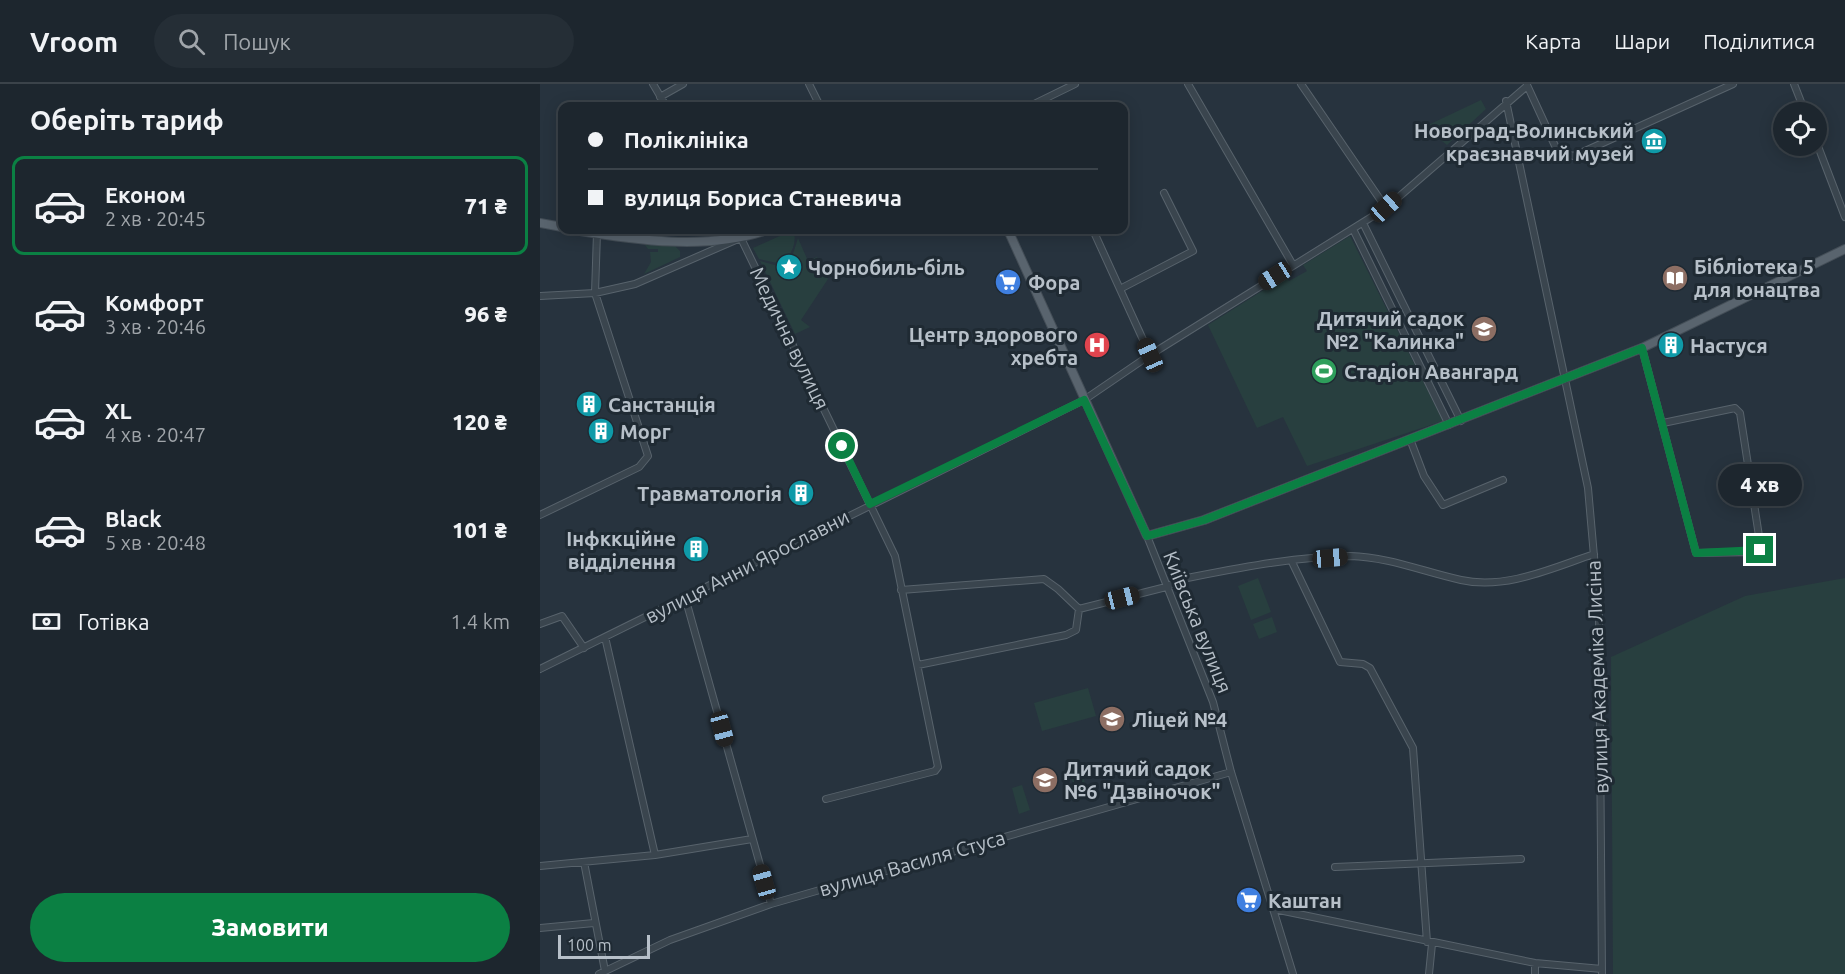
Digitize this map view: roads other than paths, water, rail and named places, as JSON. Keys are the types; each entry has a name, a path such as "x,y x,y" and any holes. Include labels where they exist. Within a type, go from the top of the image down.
{"main road":[{"path":"540,223 558,226"},
{"path":"608,234 683,241 732,234"},
{"name":"Київська вулиця","path":"1010,234 1147,536"},
{"path":"1147,536 1204,520 1642,348 1845,249"}],"street":[{"path":"653,84 663,102"},
{"path":"660,97 683,84"},
{"path":"809,84 818,102"},
{"path":"1038,102 1075,84"},
{"path":"1188,84 1293,265"},
{"path":"1301,84 1386,207"},
{"path":"1527,85 1556,147 1561,153 1574,156 1733,84"},
{"path":"1794,84 1801,102"},
{"name":"вулиця Анни Ярославни","path":"540,669 1084,400 1150,355 1386,207 1527,85"},
{"name":"вулиця Академіка Лисіна","path":"1506,101 1563,380 1588,488 1599,613 1602,972"},
{"path":"1822,156 1845,217"},
{"path":"1120,289 1193,251 1164,194"},
{"path":"1363,223 1461,421"},
{"path":"1353,229 1449,425"},
{"path":"540,515 639,467 648,456 595,293 597,234"},
{"path":"540,296 595,293 635,284 737,234"},
{"name":"Медична вулиця","path":"739,234 895,556 938,769 826,799"},
{"path":"1095,234 1150,355"},
{"path":"1642,348 1664,423 1696,553 1757,552 1761,549 1740,413 1735,408 1664,423"},
{"path":"1410,440 1424,476 1443,505 1503,480"},
{"name":"Київська вулиця","path":"1147,536 1213,702 1231,772 1293,974"},
{"path":"1079,609 1166,587 1182,579 1292,562 1350,556 1402,563 1463,581 1487,582 1511,581 1594,554"},
{"path":"1292,562 1340,662 1363,664 1370,668 1413,748 1429,943 1429,974"},
{"path":"901,590 1044,579 1079,609"},
{"path":"685,597 771,904"},
{"path":"918,666 1066,634 1076,630 1079,609"},
{"path":"540,624 562,616 584,648"},
{"path":"605,637 655,855"},
{"name":"вулиця Василя Стуса","path":"602,973 670,940 771,904 1231,772"},
{"path":"540,866 655,855 752,839"},
{"path":"1335,867 1521,859"},
{"path":"584,862 602,973"},
{"path":"1274,909 1429,943 1535,963 1602,972"},
{"path":"540,928 594,923"},
{"path":"1535,963 1535,974"}],"place":[{"name":"Новоград-Волинський краєзнавчий музей","path":"1654,141"},
{"name":"Чорнобиль-біль","path":"789,267"},
{"name":"Бібліотека 5 для юнацтва","path":"1675,278"},
{"name":"Фора","path":"1008,282"},
{"name":"Дитячий садок №2 \"Калинка\"","path":"1484,329"},
{"name":"Центр здорового хребта","path":"1097,345"},
{"name":"Настуся","path":"1671,345"},
{"name":"Стадіон Авангард","path":"1324,371"},
{"name":"Санстанція","path":"589,404"},
{"name":"Морг","path":"601,431"},
{"name":"Травматологія","path":"801,493"},
{"name":"Інфккційне відділення","path":"696,549"},
{"name":"Ліцей №4","path":"1112,719"},
{"name":"Дитячий садок №6 \"Дзвіночок\"","path":"1045,780"},
{"name":"Каштан","path":"1249,900"}]}
